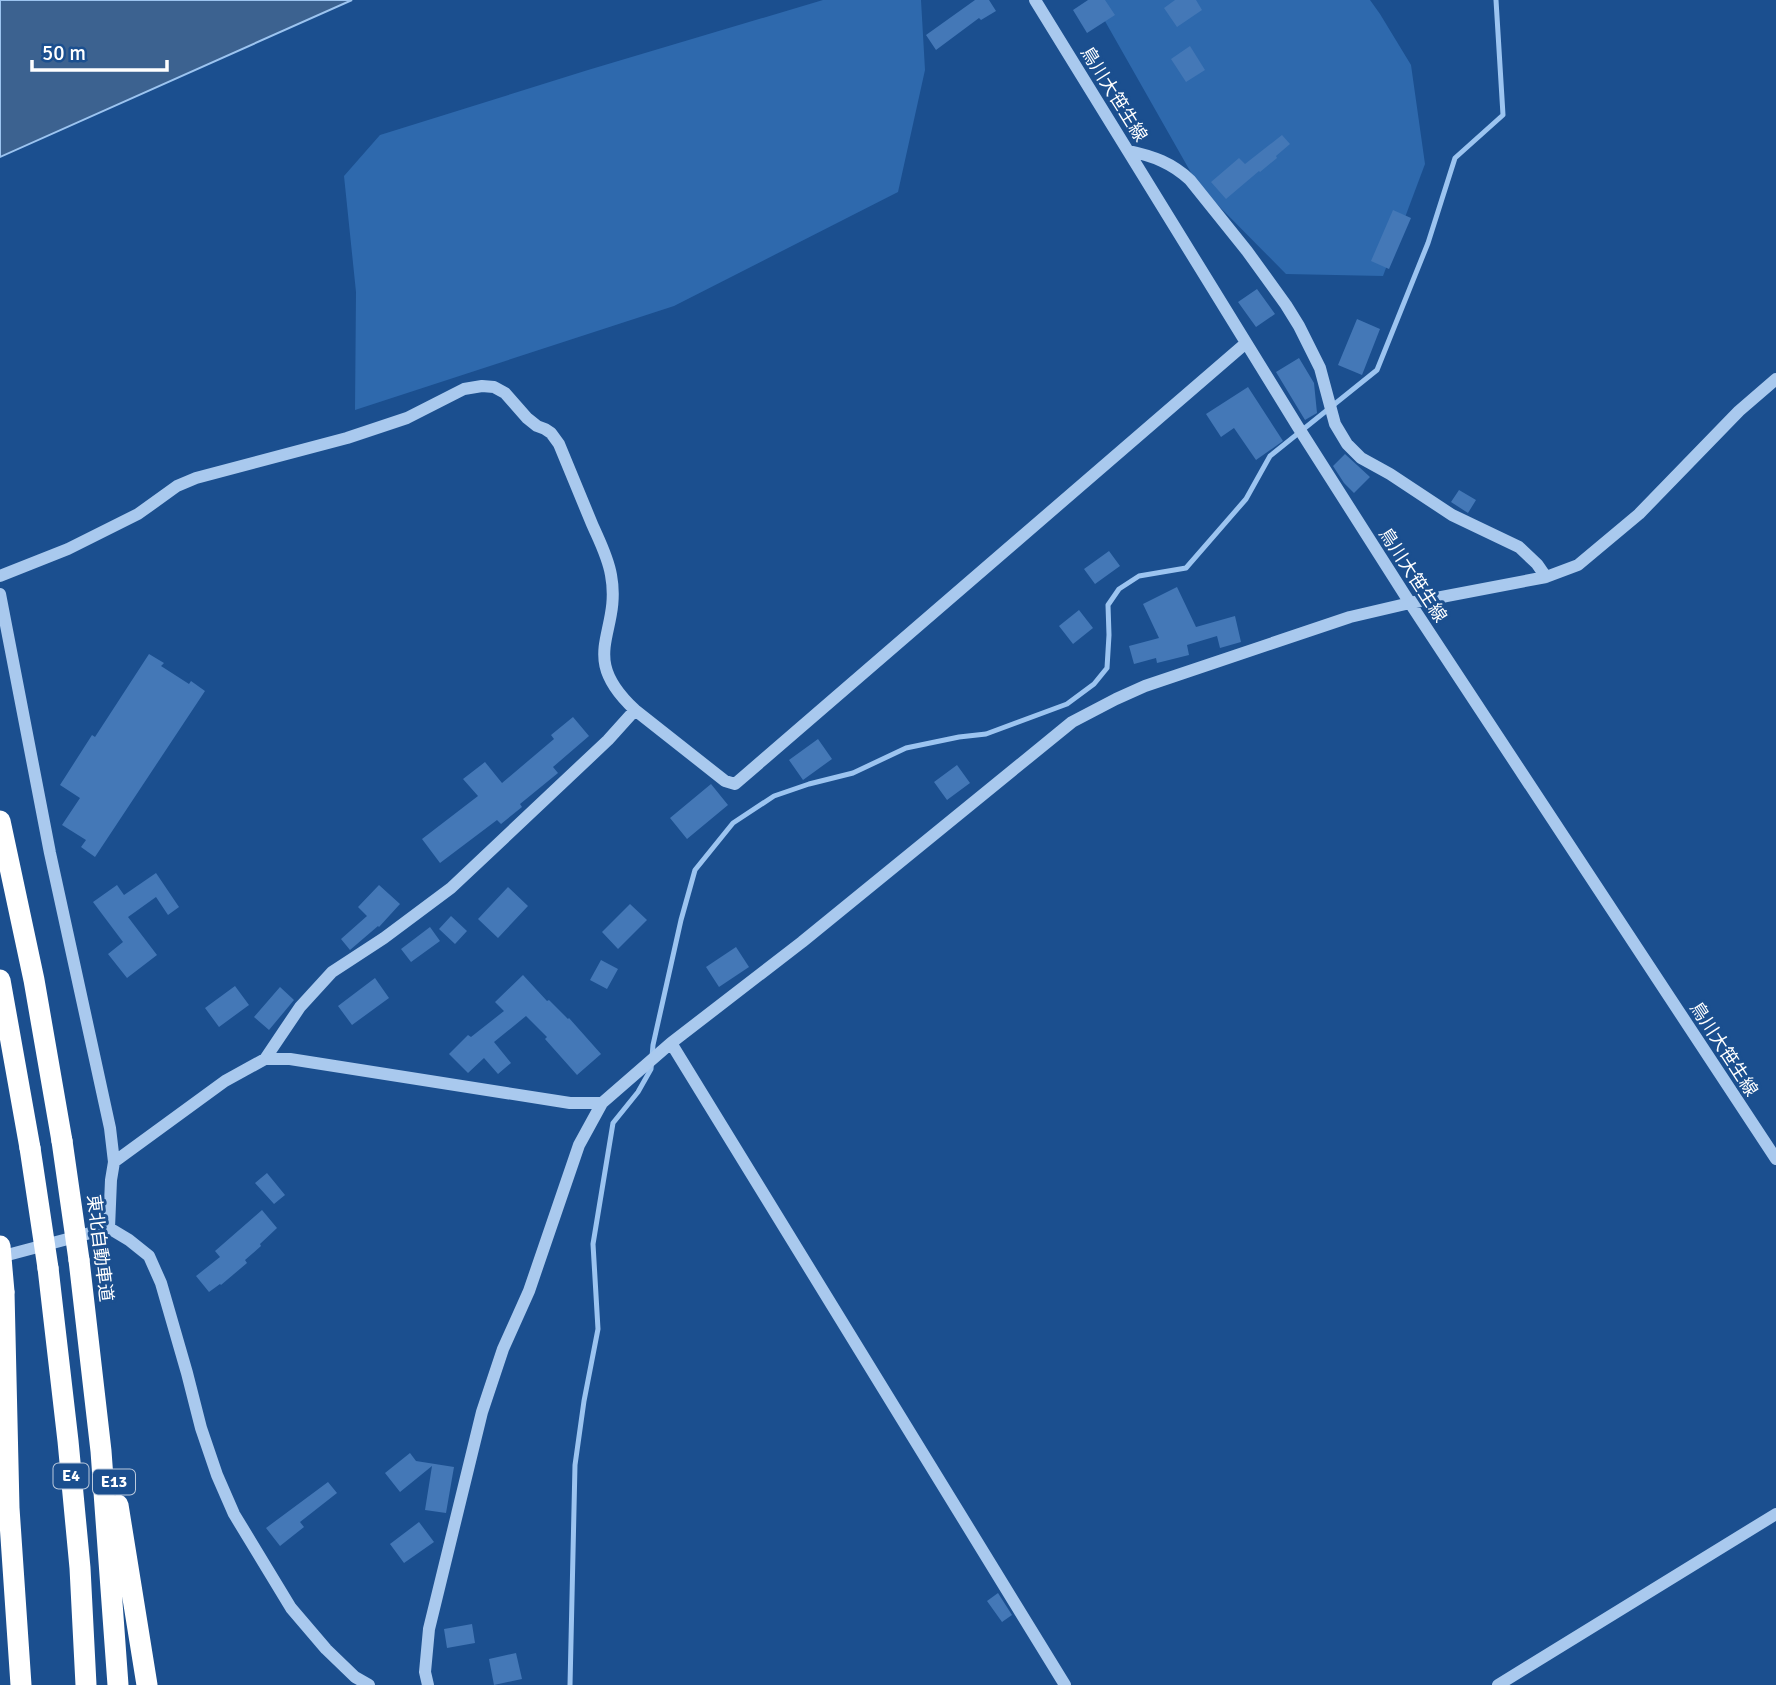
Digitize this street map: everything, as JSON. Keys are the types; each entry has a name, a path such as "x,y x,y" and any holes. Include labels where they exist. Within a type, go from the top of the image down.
{"highway":[{"name":"東北自動車道","path":"0,821 34,980 62,1141 80,1269 101,1451 118,1685"},
{"name":"E4","path":"0,980 48,1268 80,1568 86,1685"},
{"path":"0,1246 4,1292 9,1508 21,1685"},
{"name":"E13","path":"80,1269 147,1685"}],"street":[{"name":"鳥川大笹生線","path":"1035,0 1410,603 1775,1157"},
{"path":"1129,152 1151,156 1179,170 1247,251 1299,326 1320,368 1335,424 1347,444 1361,458 1452,515 1519,547 1546,577"},
{"path":"0,576 68,548 138,514 177,486 196,478 347,438 407,418 464,389 494,387 505,393 527,418 551,433 559,444 605,553 613,592 604,644 603,662 606,672 622,698 635,710 726,781 735,784 1246,343"},
{"path":"428,1685 425,1672 429,1629 482,1412 503,1349 529,1291 579,1145 601,1103 1072,722 1145,686 1350,617 1546,577 1578,565 1639,514 1740,411 1776,379"},
{"path":"0,594 50,853 110,1128 114,1162 109,1228"},
{"path":"114,1162 225,1081 265,1059 300,1007 332,972 384,938 451,888 608,740 635,710"},
{"path":"667,1047 1065,1685"},
{"path":"265,1059 289,1059 570,1104 601,1103"},
{"path":"0,1257 109,1228 149,1256 161,1283 201,1428 234,1514 291,1608 326,1649 355,1677 369,1685"},
{"path":"1498,1685 1776,1514"}],"shaded area":[{"path":"0,0 352,0 0,157"},
{"path":"823,0 921,0 925,70 898,192 674,306 355,410 356,292 344,176 380,135"},
{"path":"1093,0 1370,0 1411,65 1425,164 1383,276 1286,274 1198,185"}],"building":[{"path":"975,0 989,0 996,11 981,20 979,18 936,50 926,35"},
{"path":"1088,0 1105,0 1115,15 1087,33 1073,10"},
{"path":"1175,0 1196,0 1202,10 1177,27 1164,8"},
{"path":"1190,46 1205,70 1186,82 1171,59"},
{"path":"1282,135 1290,144 1277,158 1226,199 1211,182 1239,158 1245,164"},
{"path":"1393,210 1411,218 1389,269 1371,261"},
{"path":"1257,289 1275,314 1256,327 1238,302"},
{"path":"1357,319 1380,329 1362,375 1338,365"},
{"path":"1299,358 1314,383 1317,413 1305,420 1276,372"},
{"path":"1248,387 1283,441 1256,460 1234,428 1221,437 1206,414"},
{"path":"1345,454 1370,477 1354,493 1333,466"},
{"path":"1459,490 1476,500 1468,513 1451,502"},
{"path":"1109,551 1120,566 1095,584 1084,569"},
{"path":"1177,587 1196,627 1235,616 1241,642 1220,648 1217,636 1187,645 1189,655 1157,663 1156,658 1134,664 1129,646 1159,638 1143,604"},
{"path":"1079,610 1093,628 1073,644 1059,626"},
{"path":"149,654 164,663 161,666 205,691 95,857 81,847 86,840 62,825 80,798 60,785"},
{"path":"573,717 589,736 553,767 558,773 520,804 522,807 501,824 497,820 440,863 422,839 478,796 463,779 485,762 502,783 554,739 551,735"},
{"path":"818,739 832,759 803,780 789,760"},
{"path":"957,765 970,783 947,800 934,782"},
{"path":"711,784 728,805 687,839 670,818"},
{"path":"156,873 179,907 168,915 156,897 128,917 157,955 127,978 108,954 123,942 93,902 117,885 124,895"},
{"path":"379,885 400,904 379,927 350,950 341,939 367,916 358,907"},
{"path":"508,887 528,906 498,938 478,919"},
{"path":"630,904 647,920 618,949 602,932"},
{"path":"451,916 467,931 455,944 439,929"},
{"path":"430,927 440,941 411,962 401,949"},
{"path":"736,947 749,967 719,987 706,967"},
{"path":"601,960 618,969 607,989 590,980"},
{"path":"523,975 547,1001 569,1018 601,1054 577,1075 545,1039 547,1037 526,1016 494,1042 511,1063 498,1074 484,1058 468,1073 449,1054 468,1035 471,1037 504,1011 495,1002"},
{"path":"375,978 389,998 352,1025 338,1006"},
{"path":"235,986 249,1005 219,1027 205,1008"},
{"path":"280,987 294,1000 269,1030 254,1017"},
{"path":"267,1173 285,1195 274,1204 255,1183"},
{"path":"262,1210 277,1228 245,1260 247,1263 209,1292 196,1276 220,1257 215,1251"},
{"path":"410,1453 416,1461 454,1467 446,1513 425,1510 432,1466 400,1492 385,1473"},
{"path":"328,1482 337,1493 300,1522 304,1527 280,1546 266,1528"},
{"path":"419,1522 434,1542 404,1563 390,1544"},
{"path":"998,1593 1012,1615 1002,1622 987,1601"},
{"path":"472,1624 475,1643 447,1648 444,1629"},
{"path":"516,1653 522,1679 494,1685 489,1659"}],"waterway":[{"path":"570,1685 575,1465 598,1329 593,1244 613,1123 638,1092 651,1069 653,1045 695,870 733,823 774,796 853,773 906,748 986,734 1067,704 1094,684 1107,668 1108,605 1119,589 1139,576 1186,568 1246,499 1270,456 1377,370 1428,243 1455,158 1503,115 1496,0"}]}
